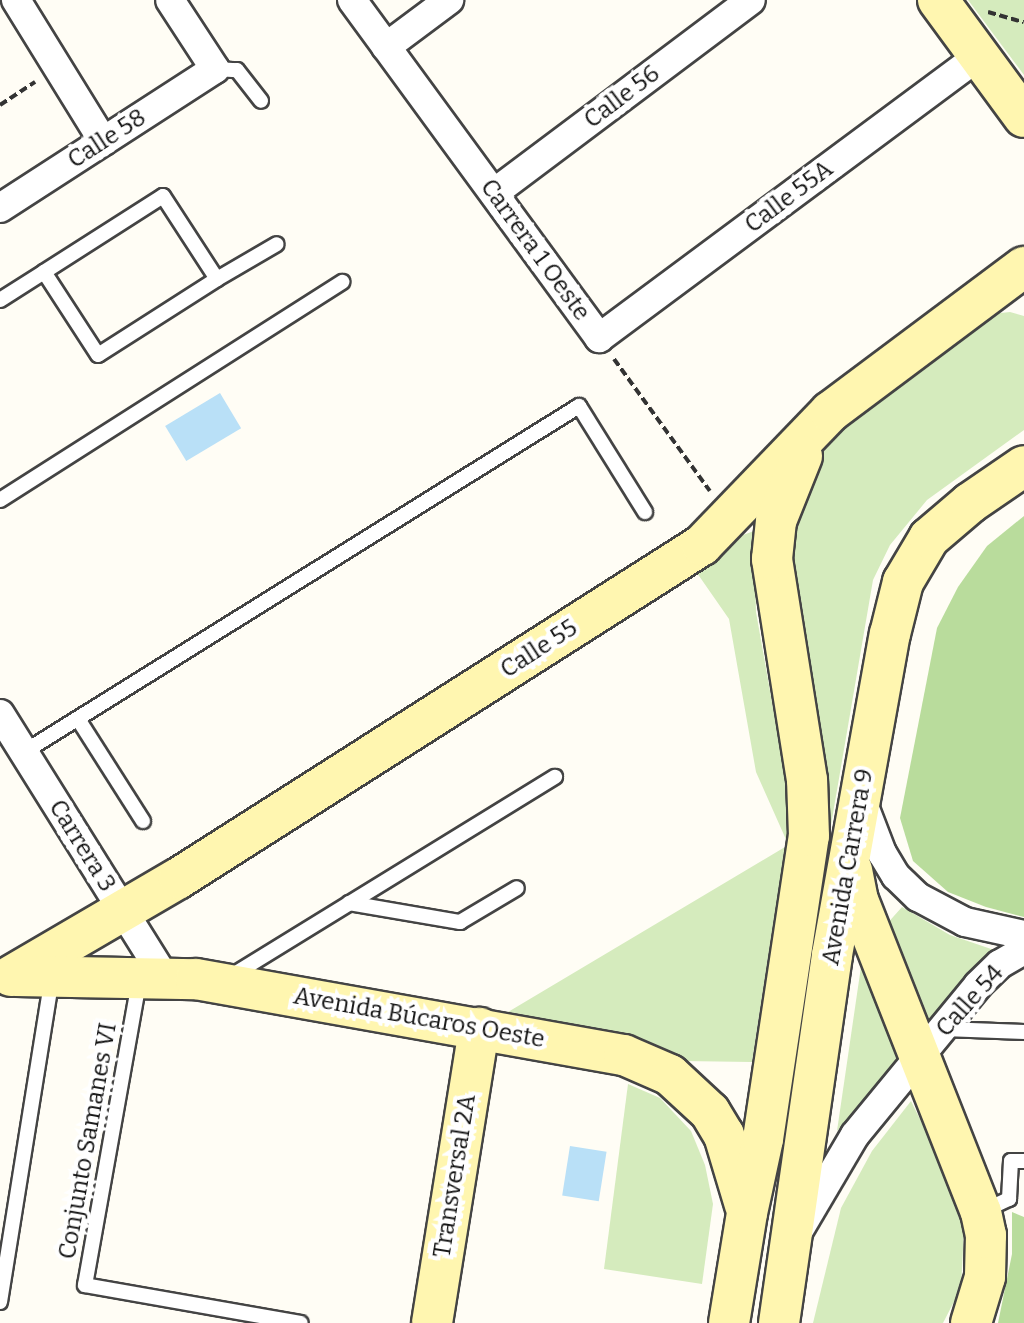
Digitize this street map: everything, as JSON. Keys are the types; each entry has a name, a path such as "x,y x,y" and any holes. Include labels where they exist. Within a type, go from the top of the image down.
{"main road":[{"path":"956,4 979,56 1024,117"},
{"name":"Calle 55","path":"6,975 124,912 702,545 815,427 848,397 1005,293 1024,267"},
{"name":"Avenida Carrera 9","path":"729,1323 763,1139 803,885 810,813 775,593 772,539 782,499 815,427"},
{"name":"Avenida Carrera 9","path":"779,1323 832,955 890,634 903,582 929,538 1024,466"},
{"path":"850,858 858,900 932,1043 981,1212 986,1235 985,1277 971,1323"},
{"name":"Avenida Búcaros Oeste","path":"6,975 152,978 219,983 624,1055 670,1075 710,1112 724,1135 747,1213"},
{"name":"Transversal 2A","path":"432,1323 479,1028"}],"street":[{"path":"16,0 103,141"},
{"path":"170,0 215,69"},
{"name":"Carrera 1 Oeste","path":"352,0 599,338"},
{"path":"386,47 449,0"},
{"name":"Calle 56","path":"494,193 751,0"},
{"name":"Calle 55A","path":"599,338 979,56"},
{"name":"Calle 58","path":"0,208 215,69"},
{"name":"Carrera 3","path":"0,714 124,912 152,978"},
{"path":"860,794 882,853 896,876 918,897 965,922 1024,935"},
{"name":"Calle 54","path":"790,1245 855,1135 990,973 1024,950"}],"lane":[{"path":"215,69 237,70 261,101"},
{"path":"0,300 163,196 217,279"},
{"path":"44,272 98,355 277,244"},
{"path":"0,500 342,282"},
{"path":"24,752 579,406 645,512"},
{"path":"78,719 143,821"},
{"path":"219,983 555,777"},
{"path":"349,903 460,922 517,888"},
{"path":"0,1302 6,1236 52,978"},
{"name":"Conjunto Samanes VI","path":"152,978 85,1285 301,1323"},
{"path":"932,1043 1024,1032"},
{"path":"981,1212 1009,1199 1011,1161 1024,1161"}],"path":[{"path":"956,4 1024,22"},
{"path":"0,105 57,67"},
{"name":"Carrera 1 Oeste","path":"599,338 718,502"}],"green space":[{"path":"968,0 1024,0 1024,75"},
{"path":"1010,312 1024,316 1024,430 927,500 890,545 873,580 824,866 792,569 793,531 803,483 842,424 992,314"},
{"path":"1024,516 1024,917 948,892 913,861 900,818 937,628 958,587 987,546"},
{"path":"754,531 756,612 787,787 788,844 756,772 729,619 697,573 743,535"},
{"path":"785,847 752,1062 683,1061 646,1042 607,1031 508,1012"},
{"path":"902,907 950,935 1000,952 928,1027 885,926"},
{"path":"863,953 905,1057 837,1131"},
{"path":"628,1084 660,1098 691,1131 705,1165 713,1204 702,1284 604,1269"},
{"path":"911,1101 949,1178 964,1229 961,1288 943,1323 813,1323 841,1208 872,1151"},
{"path":"1012,1212 1024,1217 1024,1323 998,1323 1012,1254"}],"water":[{"path":"220,393 241,428 186,461 165,426"},
{"path":"570,1146 607,1152 599,1201 562,1195"}]}
